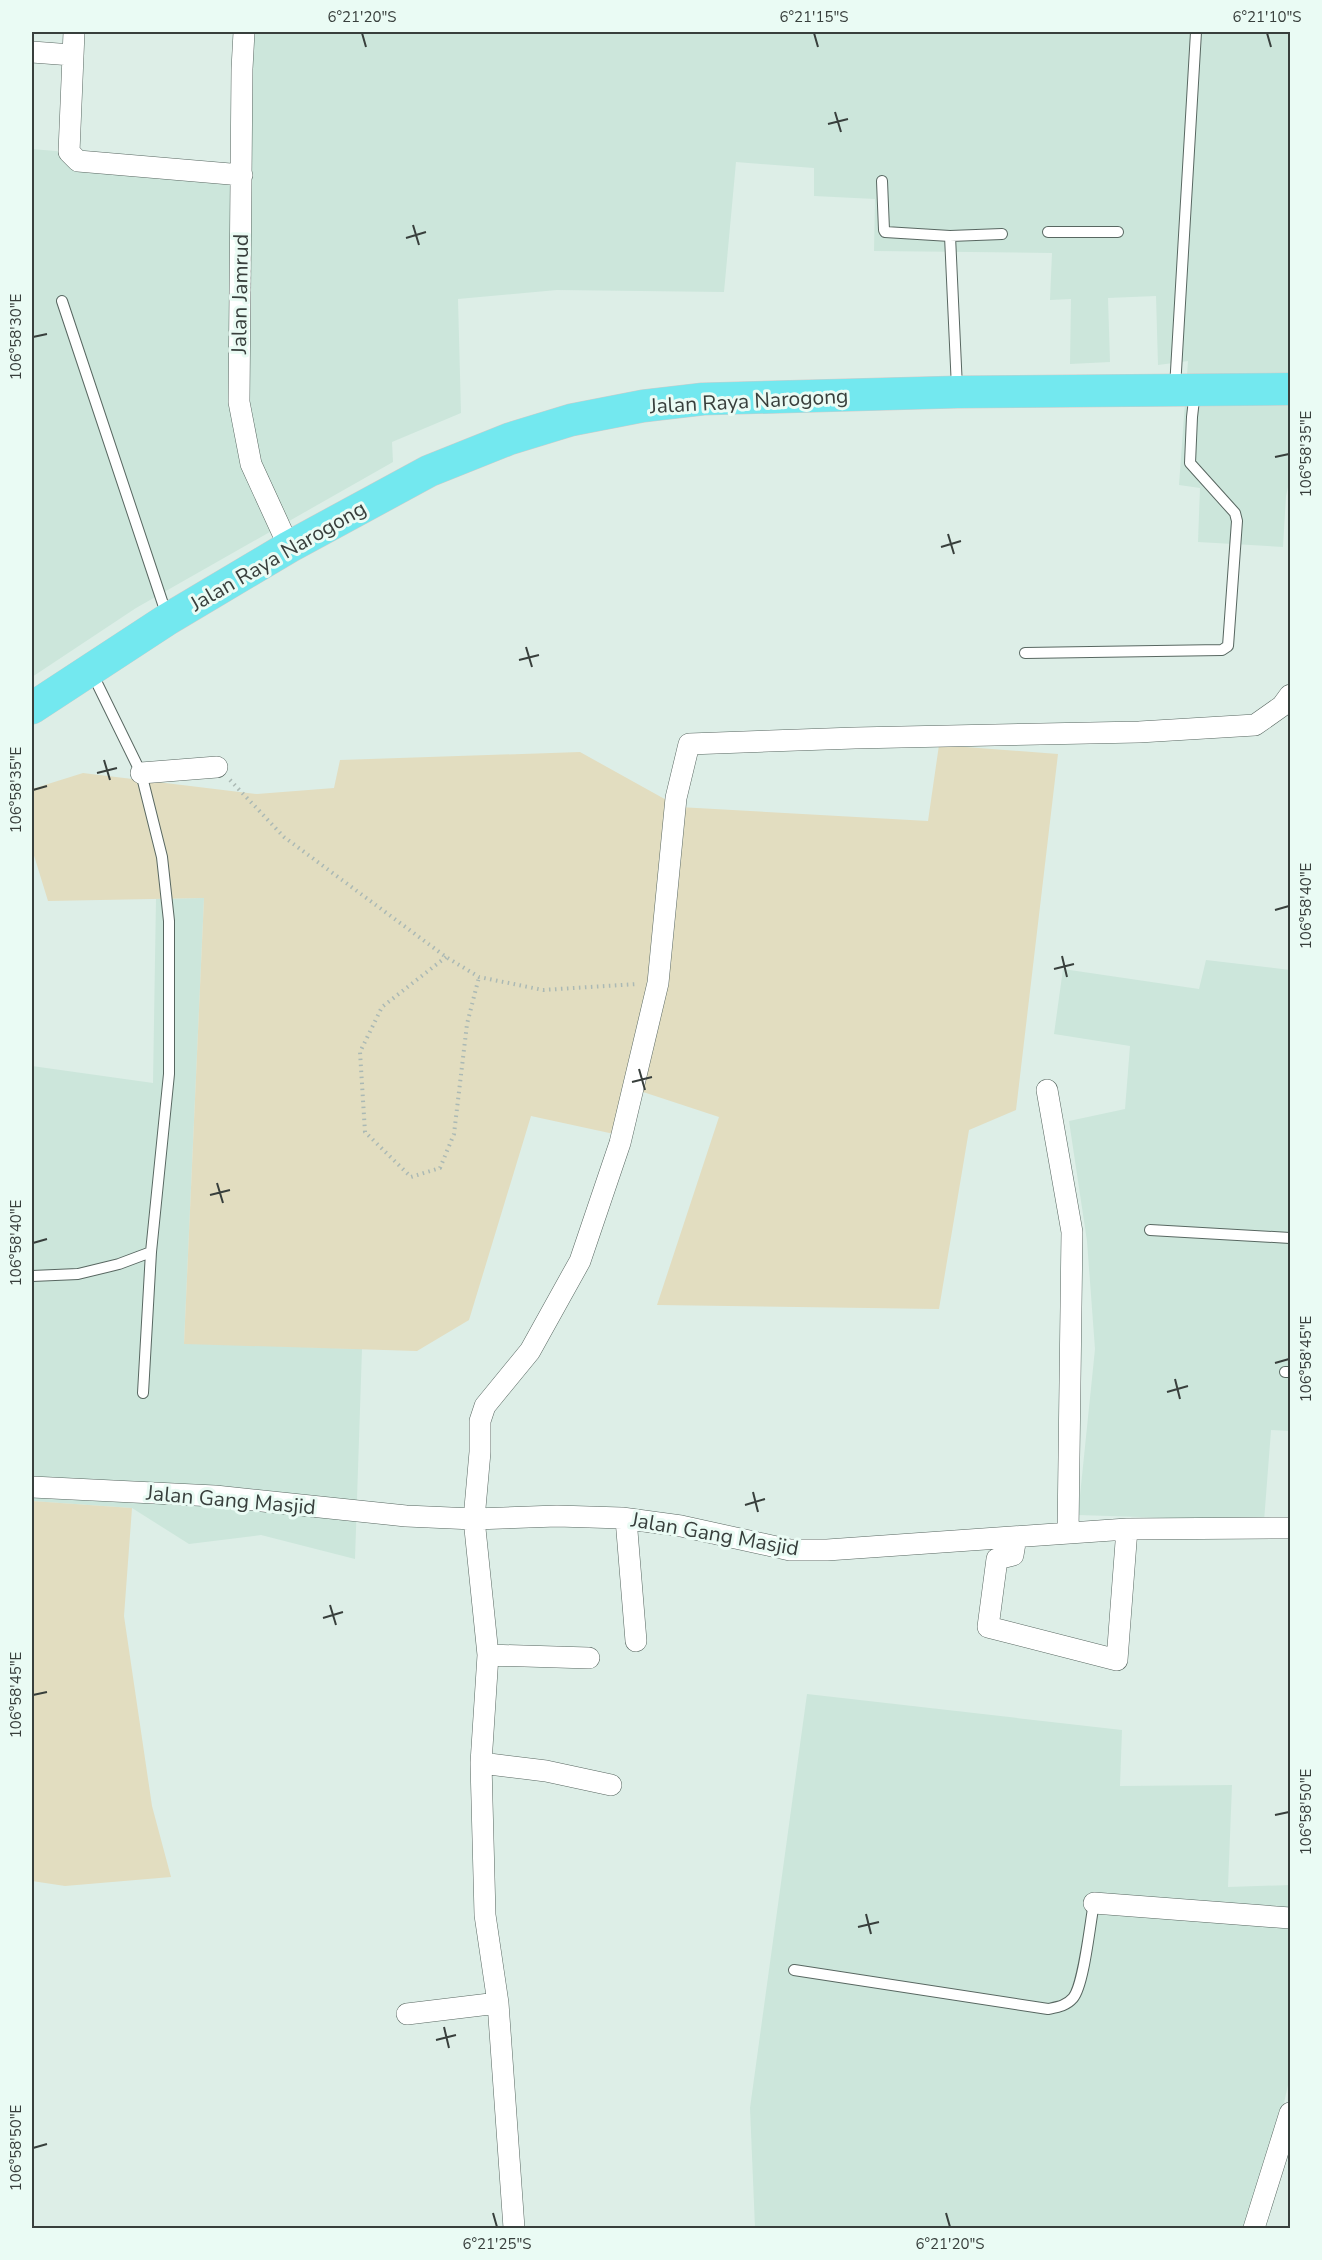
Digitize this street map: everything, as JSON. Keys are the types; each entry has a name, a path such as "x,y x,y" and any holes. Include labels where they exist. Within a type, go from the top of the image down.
{"main road":[{"name":"Jalan Raya Narogong","path":"32,708 168,619 289,547 429,471 509,439 571,420 643,406 703,399 957,392 1290,389"}],"street":[{"path":"74,32 69,152 72,157 78,160 242,175"},
{"name":"Jalan Jamrud","path":"244,32 239,402 251,464 289,547"},
{"path":"32,52 72,55"},
{"path":"514,2229 498,2003 485,1915 481,1763 488,1655 474,1519 480,1452 480,1421 485,1406 530,1351 580,1262 620,1143 658,983 676,798 689,744 1139,732 1255,725 1282,706 1290,695"},
{"path":"141,773 217,767"},
{"path":"1047,1090 1072,1232 1068,1533"},
{"name":"Jalan Gang Masjid","path":"32,1487 215,1496 406,1516 474,1519 557,1516 626,1519 681,1526 790,1550 827,1550 1127,1529 1290,1528"},
{"path":"626,1519 636,1641"},
{"path":"1016,1536 1013,1555 997,1558 988,1628 1117,1660 1127,1529"},
{"path":"488,1655 589,1658"},
{"path":"481,1763 546,1771 611,1785"},
{"path":"1094,1902 1290,1918"},
{"path":"407,2014 498,2003"},
{"path":"1254,2229 1290,2113"}],"lane":[{"path":"1025,653 1222,650 1228,646 1237,521 1234,513 1190,463 1192,417 1185,391 1196,32"},
{"path":"882,181 885,232 950,236 1002,234"},
{"path":"1048,232 1118,232"},
{"path":"950,236 957,392"},
{"path":"62,301 168,619"},
{"path":"90,670 141,773 162,857 169,921 168,1074 151,1252 143,1393"},
{"path":"1150,1230 1290,1238"},
{"path":"32,1276 78,1274 119,1264 151,1252"},
{"path":"794,1970 1048,2009 1064,2006 1074,1997 1081,1976 1094,1902"}],"path":[{"path":"217,767 284,837 446,957 479,977 543,990 658,983"},
{"path":"446,957 382,1007 360,1052 365,1132 411,1177 440,1168 454,1134 467,1024 479,977"}],"shaded area":[{"path":"248,32 1290,32 1290,478 1286,496 1283,547 1198,542 1200,488 1179,485 1188,361 1158,365 1156,296 1108,298 1110,362 1070,364 1071,299 1050,300 1052,253 874,251 875,199 814,196 814,168 736,162 724,292 557,290 458,299 461,413 392,442 393,462 136,608 32,677 32,149 240,167"},
{"path":"939,745 1058,754 1016,1110 969,1130 939,1309 657,1305 719,1117 637,1090 614,1134 531,1116 469,1320 417,1351 184,1344 204,898 48,901 32,849 32,789 83,773 257,794 334,788 340,760 580,752 679,807 928,821"},
{"path":"204,898 184,1343 362,1349 355,1559 261,1535 189,1544 132,1508 32,1501 32,1066 153,1083 156,899"},
{"path":"1206,960 1290,970 1290,1431 1271,1430 1264,1521 1078,1515 1095,1349 1087,1241 1069,1121 1125,1109 1130,1046 1054,1034 1063,969 1199,989"},
{"path":"32,1501 132,1508 124,1616 152,1806 171,1877 65,1886 32,1881"},
{"path":"807,1694 1122,1730 1120,1786 1232,1785 1228,1887 1290,1885 1290,2076 1269,2171 1246,2228 755,2228 750,2108"}]}
